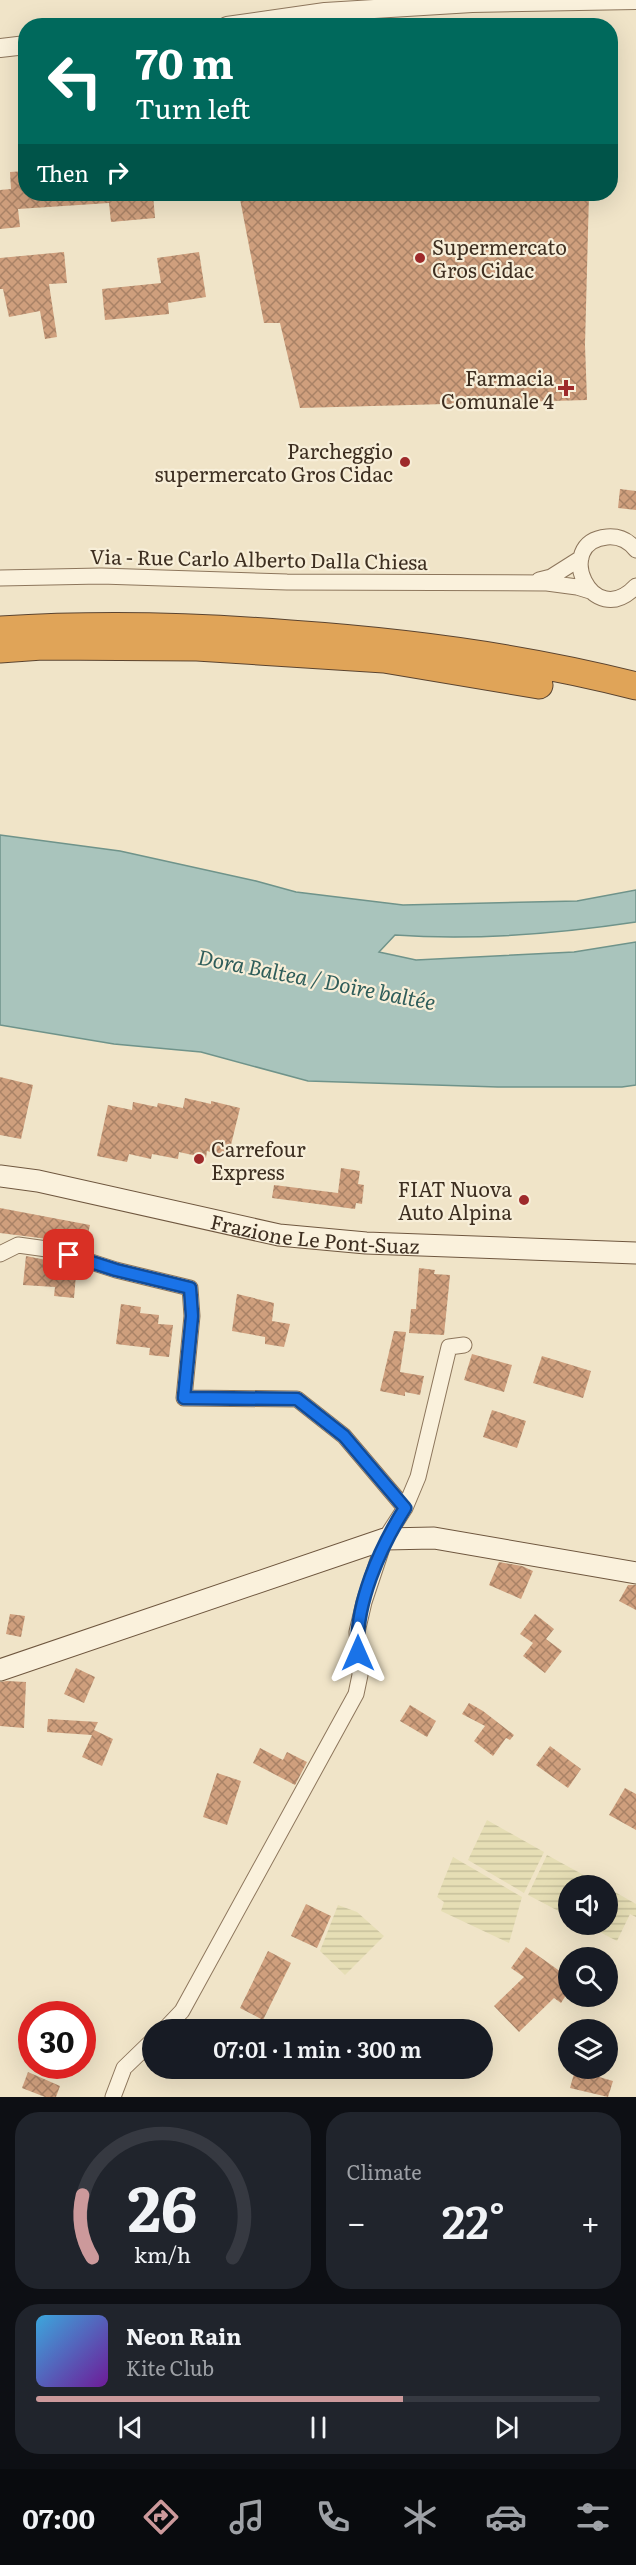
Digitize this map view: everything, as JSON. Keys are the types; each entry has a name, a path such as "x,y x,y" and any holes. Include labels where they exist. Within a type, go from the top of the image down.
{"highway":[{"path":"0,630 44,627 193,626 376,640 488,656 636,686"},
{"path":"0,649 42,646 197,647 384,659 493,676 636,704"}],"main road":[{"name":"Frazione Le Pont-Suaz","path":"0,1176 38,1181 279,1235 366,1243 636,1253"},
{"path":"0,1670 385,1539 434,1538 636,1573"}],"street":[{"path":"283,18 325,12 472,3 636,0"},
{"path":"0,48 18,46"},
{"path":"0,56 18,54"},
{"path":"590,591 582,582 579,570 581,558 588,546 603,538 619,538 627,541 636,550"},
{"path":"518,583 551,577 581,558"},
{"name":"Via - Rue Carlo Alberto Dalla Chiesa","path":"0,578 101,576 287,582 518,583"},
{"path":"518,583 563,584 590,591 605,598 629,597 636,586"},
{"path":"0,1254 18,1245 54,1250 116,1270 190,1288 192,1316 184,1398 297,1399 344,1436 405,1508"},
{"path":"174,2019 182,2011 356,1694 360,1675 357,1632 385,1539 405,1508 418,1477 449,1347 464,1345"},
{"path":"113,2097 124,2068 142,2051"}],"shaded area":[{"path":"487,1820 544,1852 524,1893 468,1860"},
{"path":"547,1855 584,1875 558,1875 558,1911 528,1895"},
{"path":"453,1857 522,1897 509,1943 441,1911 444,1902 437,1897"},
{"path":"618,1894 636,1904 636,1917 630,1914 617,1941 605,1935 618,1935"},
{"path":"338,1905 357,1912 384,1936 345,1975 320,1951"}],"water":[{"name":"Dora Baltea / Doire baltée","path":"0,835 120,851 296,892 403,905 577,901 636,890 636,922 576,930 486,937 395,935 379,952 416,960 574,952 636,942 636,1085 498,1087 308,1081 201,1052 114,1044 0,1025"}],"building":[{"path":"10,172 18,172 18,201 154,201 155,218 111,222 109,203 18,209 20,227 0,229 0,190 11,189"},
{"name":"Supermercato Gros Cidac","path":"240,201 589,201 585,345 587,400 300,408 280,323 264,323"},
{"path":"64,252 67,283 49,284 57,337 45,339 40,311 9,317 3,289 0,289 0,258"},
{"path":"199,252 206,297 168,303 169,314 105,320 102,289 161,283 157,258"},
{"path":"620,489 636,491 636,510 618,508"},
{"path":"0,1077 33,1085 21,1139 0,1135"},
{"path":"185,1098 240,1108 228,1157 207,1151 206,1158 179,1152 178,1159 152,1154 151,1159 129,1154 127,1162 97,1156 108,1105 132,1110 133,1102 157,1107 158,1103 183,1108"},
{"path":"341,1168 360,1171 358,1184 364,1185 362,1204 356,1203 355,1209 272,1198 274,1185 338,1193"},
{"path":"0,1208 90,1225 85,1248 56,1240 0,1233"},
{"path":"26,1256 66,1264 65,1274 76,1275 74,1298 54,1296 55,1287 23,1285"},
{"path":"419,1268 435,1270 434,1274 450,1275 444,1335 409,1333 411,1309 416,1309"},
{"path":"237,1294 274,1303 272,1321 290,1324 284,1347 265,1344 265,1337 232,1331"},
{"path":"121,1304 141,1307 140,1313 159,1315 158,1324 173,1325 169,1357 149,1355 150,1348 116,1344"},
{"path":"394,1331 406,1332 400,1372 424,1376 420,1395 405,1392 405,1396 380,1391"},
{"path":"472,1354 512,1365 504,1392 464,1380"},
{"path":"542,1356 591,1371 583,1398 533,1383"},
{"path":"492,1410 526,1421 517,1448 483,1437"},
{"path":"499,1562 522,1566 533,1571 521,1599 489,1585"},
{"path":"628,1585 636,1585 636,1610 619,1601"},
{"path":"10,1614 25,1616 21,1637 6,1634"},
{"path":"535,1614 554,1629 546,1639 562,1651 545,1673 523,1656 533,1643 520,1634"},
{"path":"76,1668 95,1677 84,1703 64,1694"},
{"path":"0,1682 26,1682 24,1728 0,1726"},
{"path":"469,1703 514,1735 510,1740 506,1738 493,1756 474,1741 485,1726 462,1714"},
{"path":"410,1705 436,1721 427,1737 400,1721"},
{"path":"48,1719 98,1722 94,1730 113,1739 102,1766 82,1757 92,1735 47,1732"},
{"path":"550,1746 581,1769 568,1788 536,1765"},
{"path":"260,1748 283,1760 287,1752 307,1762 295,1785 253,1763"},
{"path":"217,1773 241,1781 227,1825 203,1817"},
{"path":"625,1788 636,1794 636,1830 609,1815"},
{"path":"306,1904 331,1916 317,1948 291,1936"},
{"path":"526,1947 558,1970 558,2001 554,1998 519,2032 494,2006 524,1977 511,1968"},
{"path":"268,1951 291,1963 263,2019 240,2008"},
{"path":"25,2079 44,2079 60,2086 56,2097 45,2097 22,2088"},
{"path":"572,2079 613,2081 608,2097 570,2088"}],"place":[{"name":"Supermercato Gros Cidac","path":"420,258"},
{"name":"Farmacia Comunale 4","path":"566,388"},
{"name":"Parcheggio supermercato Gros Cidac","path":"405,462"},
{"name":"Carrefour Express","path":"199,1159"},
{"name":"FIAT Nuova Auto Alpina","path":"524,1200"}],"route":[{"path":"69,1255 116,1270 190,1288 192,1316 184,1398 297,1399 344,1436 405,1508 385,1539 364,1602 357,1632 358,1653"}]}
